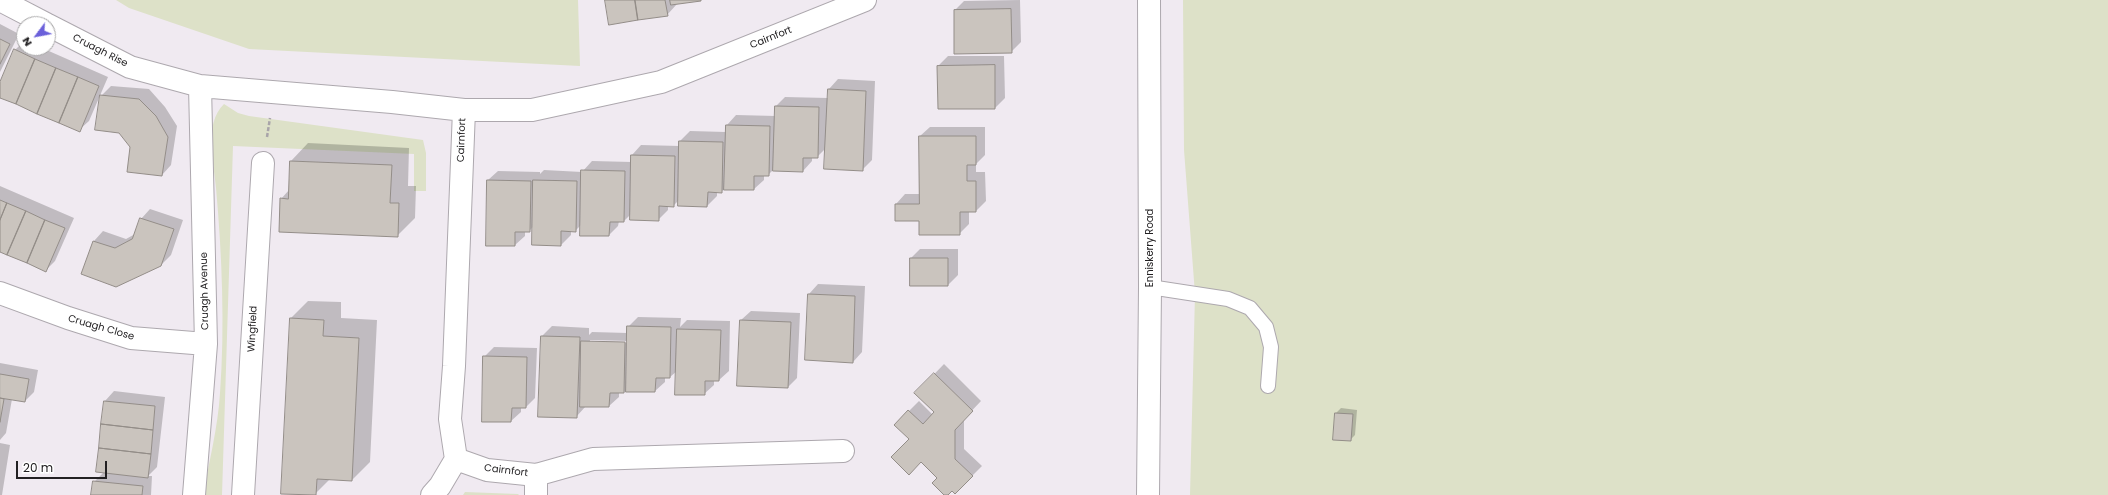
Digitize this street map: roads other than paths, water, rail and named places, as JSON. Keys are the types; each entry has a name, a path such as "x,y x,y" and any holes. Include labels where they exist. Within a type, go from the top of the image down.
{"street":[{"name":"Cruagh Rise","path":"0,0 31,16"},
{"name":"Cairnfort","path":"844,451 593,459 536,485 456,459 450,418 454,366 464,110 532,110 661,82 865,0"},
{"name":"Enniskerry Road","path":"1148,495 1150,288 1149,0"},
{"name":"Cruagh Rise","path":"56,29 130,67 200,86"},
{"path":"200,86 392,102 464,110"},
{"name":"Cruagh Avenue","path":"194,495 206,344 200,86"},
{"name":"Wingfield","path":"243,495 263,163"},
{"name":"Cruagh Close","path":"0,293 68,318 131,338 206,344"},
{"path":"432,495 440,486 456,459"}],"lane":[{"path":"1150,288 1228,299 1250,308 1266,327 1271,347 1268,386"}]}
